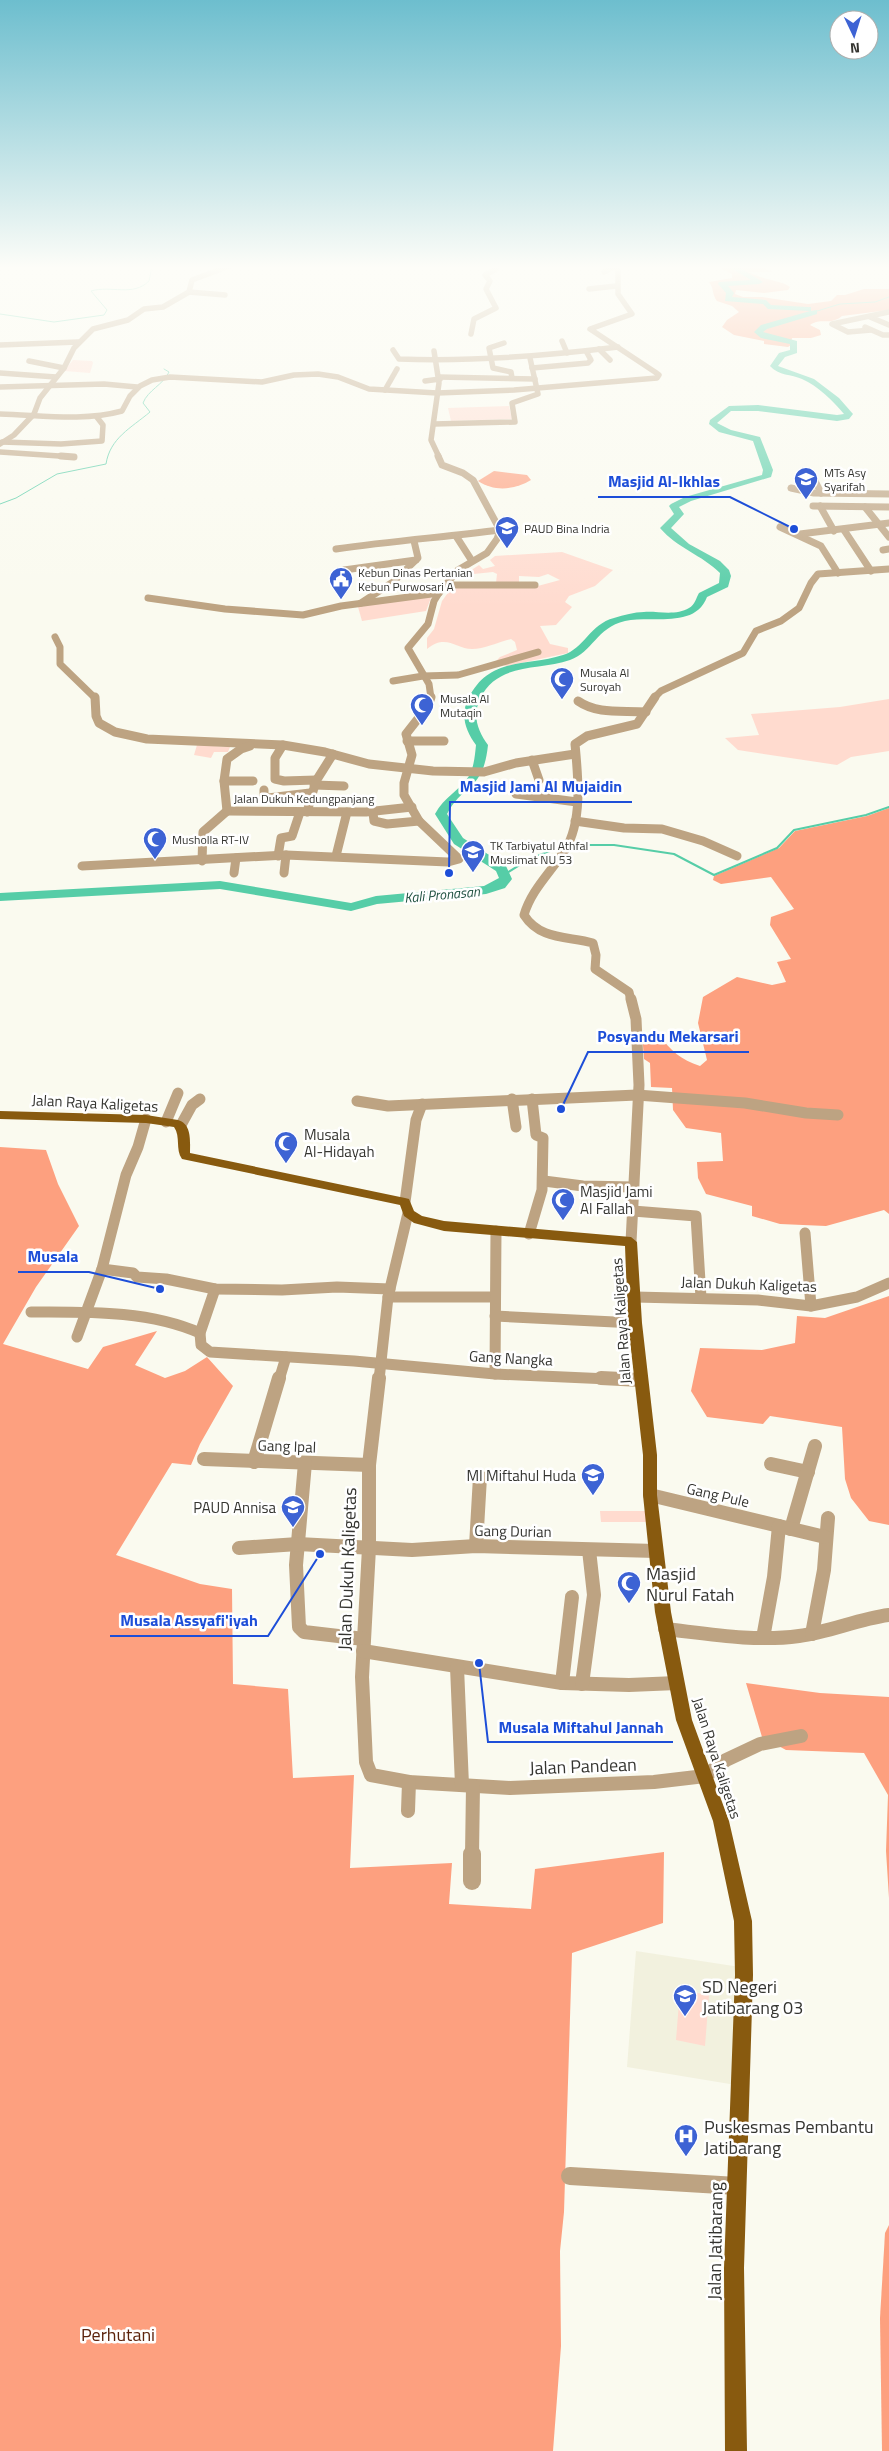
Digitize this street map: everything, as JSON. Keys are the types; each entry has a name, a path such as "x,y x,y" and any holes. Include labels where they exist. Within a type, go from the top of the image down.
{"main road":[{"name":"Jalan Raya Kaligetas","path":"0,1115 146,1119 181,1125 184,1132 184,1153 186,1156 406,1208 428,1223 496,1231 631,1242 641,1380 650,1455 650,1495 666,1629 684,1720 721,1821 743,1921 745,1947 742,2032"},
{"name":"Jalan Jatibarang","path":"736,2451 734,2268 742,2032"}],"street":[{"path":"1,443 14,435 34,414 40,398 54,379"},
{"path":"0,387 120,385 137,387 162,379"},
{"path":"199,379 262,382 276,379"},
{"path":"344,379 362,387 437,394 648,379"},
{"path":"385,390 391,379"},
{"path":"425,381 433,379"},
{"path":"82,866 202,861 282,855 448,862 459,859 455,852 419,822 404,795 412,755 407,740 407,732 428,706 431,699 428,683 408,648 428,624 434,600 439,593 458,570 487,552 497,539 500,530 473,480 463,473 444,467 439,461 430,440 434,424 439,379"},
{"path":"473,379 473,392"},
{"path":"434,424 515,422 512,403 538,394 535,379"},
{"path":"555,386 562,379"},
{"path":"0,414 96,416 122,411 128,397 137,387"},
{"path":"1,443 61,444 102,441 103,425 96,416"},
{"path":"0,452 74,457"},
{"path":"813,477 818,506 834,531"},
{"path":"791,488 817,493 889,494"},
{"path":"818,506 889,507"},
{"path":"865,507 889,537"},
{"path":"800,534 889,523"},
{"path":"780,527 800,534 822,546 828,552 838,573"},
{"path":"336,549 397,540 414,541 500,530"},
{"path":"844,530 871,571"},
{"path":"456,536 472,561"},
{"path":"361,604 361,600 393,582 416,560 418,555 414,541"},
{"path":"344,570 416,560"},
{"path":"631,1242 638,1090 636,1019 629,992 595,969 596,955 593,943 551,937 540,932 526,920 524,915 528,901 566,848 575,821 578,802 578,775 575,744 579,739 637,724 652,700 661,691 744,653 756,632 781,621 799,608 817,575 889,569"},
{"path":"446,585 535,585"},
{"path":"148,598 303,615 341,606 439,593"},
{"path":"55,636 60,647 60,664 95,696 96,716 99,723 115,732 135,737 282,745 333,754 369,764 409,770 484,772 532,760 575,754"},
{"path":"393,681 424,676 458,675 538,652"},
{"path":"578,701 582,705 594,708 646,712"},
{"path":"407,740 444,741"},
{"path":"202,861 203,832 227,811 224,781 229,757 241,749 255,745"},
{"path":"282,745 274,763 275,779 279,781 304,778 314,786"},
{"path":"284,874 281,838 292,836 314,786 333,754"},
{"path":"532,760 539,780"},
{"path":"224,781 253,781"},
{"path":"264,790 264,796 268,798 314,786 344,786"},
{"path":"516,794 578,802"},
{"name":"Jalan Dukuh Kedungpanjang","path":"227,811 348,812 412,807"},
{"path":"336,856 348,812"},
{"path":"373,813 374,821 383,824 419,822"},
{"path":"575,821 624,828 662,829 703,841 737,856"},
{"path":"234,874 236,858"},
{"path":"357,1101 388,1106 532,1099 638,1090 838,1116"},
{"path":"166,1122 178,1093"},
{"path":"181,1125 192,1105 200,1099"},
{"path":"529,1234 544,1181 542,1138 536,1135 532,1099"},
{"path":"512,1100 516,1127"},
{"name":"Jalan Dukuh Kaligetas","path":"371,1775 366,1762 364,1644 369,1548 368,1465 389,1293 406,1208 416,1120 422,1104"},
{"path":"77,1337 102,1269 120,1194 146,1119"},
{"path":"544,1181 595,1187 633,1187"},
{"path":"633,1211 690,1214 696,1216 701,1273 701,1298"},
{"path":"494,1374 496,1231"},
{"path":"805,1233 811,1306"},
{"path":"102,1269 133,1273 137,1277 166,1279 215,1290 282,1290 337,1287 389,1293 494,1297"},
{"name":"Jalan Dukuh Kaligetas","path":"635,1297 758,1300 811,1306 857,1297 889,1283"},
{"path":"215,1290 200,1333 201,1345 210,1352 380,1364"},
{"path":"31,1312 88,1311 155,1319 200,1333"},
{"path":"495,1316 636,1323"},
{"path":"254,1462 286,1357"},
{"name":"Gang Nangka","path":"380,1364 494,1374 641,1380"},
{"path":"763,1638 785,1527 808,1472 815,1446"},
{"name":"Gang Ipal","path":"204,1459 368,1465"},
{"path":"305,1463 296,1565 299,1627 304,1632 364,1644 399,1655 457,1667 562,1684 629,1685 677,1682"},
{"path":"771,1464 808,1472"},
{"path":"476,1546 480,1477"},
{"name":"Gang Pule","path":"650,1495 825,1537"},
{"path":"812,1634 823,1577 828,1518"},
{"name":"Gang Durian","path":"239,1548 298,1544 412,1550 476,1546 656,1551"},
{"path":"582,1684 594,1595 589,1550"},
{"path":"562,1684 572,1596"},
{"path":"666,1629 763,1638 812,1634 889,1615"},
{"path":"457,1667 468,1785 472,1881"},
{"path":"704,1776 726,1760 760,1744 801,1736"},
{"name":"Jalan Pandean","path":"371,1775 409,1782 579,1787 654,1782 704,1776"},
{"path":"408,1811 409,1782"},
{"path":"570,2176 737,2186"}],"shaded area":[{"path":"509,406 512,419 451,421 448,408"},
{"path":"562,552 613,570 595,586 569,596 565,602 572,607 556,625 540,626 550,644 568,648 568,653 507,666 494,663 500,657 517,650 515,642 511,639 477,649 440,642 427,649 427,638 434,629 442,601 450,590 461,587 534,587 560,580 548,574 539,577 519,576 519,584 496,583 497,574 493,572 464,575 479,565 483,569 495,566 490,560 495,556"},
{"path":"432,595 426,611 362,621 358,607"},
{"path":"889,699 889,751 851,757 837,765 738,750 725,738 759,735 751,714 840,707"},
{"path":"197,745 230,747 228,752 214,752 211,758 194,755"},
{"path":"600,1511 646,1511 647,1522 601,1522"},
{"name":"SD Negeri Jatibarang 03","path":"636,1951 740,1967 736,2085 627,2067"},
{"path":"680,1990 709,1995 705,2046 676,2040"}],"green space":[{"path":"494,471 527,475 531,480 511,488 491,487 478,481"},
{"path":"889,808 889,1214 884,1210 826,1226 780,1224 752,1216 752,1206 706,1194 698,1178 697,1162 723,1161 721,1133 686,1128 673,1110 672,1088 651,1087 650,1063 644,1059 642,1032 659,1035 676,1054 700,1066 707,1060 698,1023 703,997 737,977 772,985 786,982 777,962 791,959 770,925 771,917 794,909 771,877 721,884 713,880 714,876 779,848 795,831 867,816"},
{"name":"Perhutani","path":"0,1147 46,1150 58,1184 79,1226 36,1287 3,1344 88,1369 103,1347 157,1331 135,1365 165,1378 185,1371 207,1357 233,1386 200,1444 191,1465 172,1463 116,1555 200,1584 232,1589 233,1684 288,1689 293,1778 354,1775 350,1868 452,1863 449,1904 531,1909 535,1869 664,1852 663,1923 572,1953 564,2212 560,2251 561,2346 553,2451 0,2451"},
{"path":"889,1296 889,1525 869,1521 851,1498 845,1479 842,1427 770,1416 763,1424 707,1417 691,1391 700,1348 762,1350 795,1343 797,1316 825,1318"},
{"path":"746,1683 820,1693 889,1697 889,1898 886,1851 888,1795 864,1753 786,1750 762,1737"},
{"path":"889,2225 889,2451 882,2451 880,2318 885,2233"}],"waterway":[{"path":"0,504 16,498 57,474 106,464 112,447 122,434 150,412 143,403 145,398 164,379"},
{"name":"Kali Pronasan","path":"0,897 220,885 351,907 376,900 486,890 500,885 506,879 501,869 458,841 441,814 448,803 473,779 478,767 482,745 473,730 470,715 472,703 479,689 487,679 498,672 571,656 581,649 596,631 612,621 643,615 685,614 699,604 703,595 724,585 725,572 716,563 686,546 665,528 679,514 674,506 688,499 766,477 768,470 757,439 728,432 713,424 729,409 758,408 837,418 846,417 849,414 836,400 810,379"},
{"path":"570,845 614,845 674,854 714,875 777,848 794,830 866,815 889,807"},
{"path":"504,875 532,858 563,847"}],"place":[{"name":"MTs Asy Syarifah","path":"806,500"},
{"name":"Masjid Al-Ikhlas","path":"794,529"},
{"name":"PAUD Bina Indria","path":"507,549"},
{"name":"Kebun Dinas Pertanian Kebun Purwosari A","path":"341,600"},
{"name":"Musala Al Suroyah","path":"562,700"},
{"name":"Musala Al Mutaqin","path":"422,726"},
{"name":"Musholla RT-IV","path":"155,860"},
{"name":"Masjid Jami Al Mujaidin","path":"449,873"},
{"name":"TK Tarbiyatul Athfal Muslimat NU 53","path":"473,873"},
{"name":"Posyandu Mekarsari","path":"561,1109"},
{"name":"Musala Al-Hidayah","path":"286,1164"},
{"name":"Masjid Jami Al Fallah","path":"563,1221"},
{"name":"Musala","path":"160,1289"},
{"name":"MI Miftahul Huda","path":"593,1496"},
{"name":"PAUD Annisa","path":"293,1528"},
{"name":"Musala Assyafi'iyah","path":"320,1554"},
{"name":"Masjid Nurul Fatah","path":"629,1604"},
{"name":"Musala Miftahul Jannah","path":"479,1663"},
{"name":"SD Negeri Jatibarang 03","path":"685,2017"},
{"name":"Puskesmas Pembantu Jatibarang","path":"686,2157"}]}
